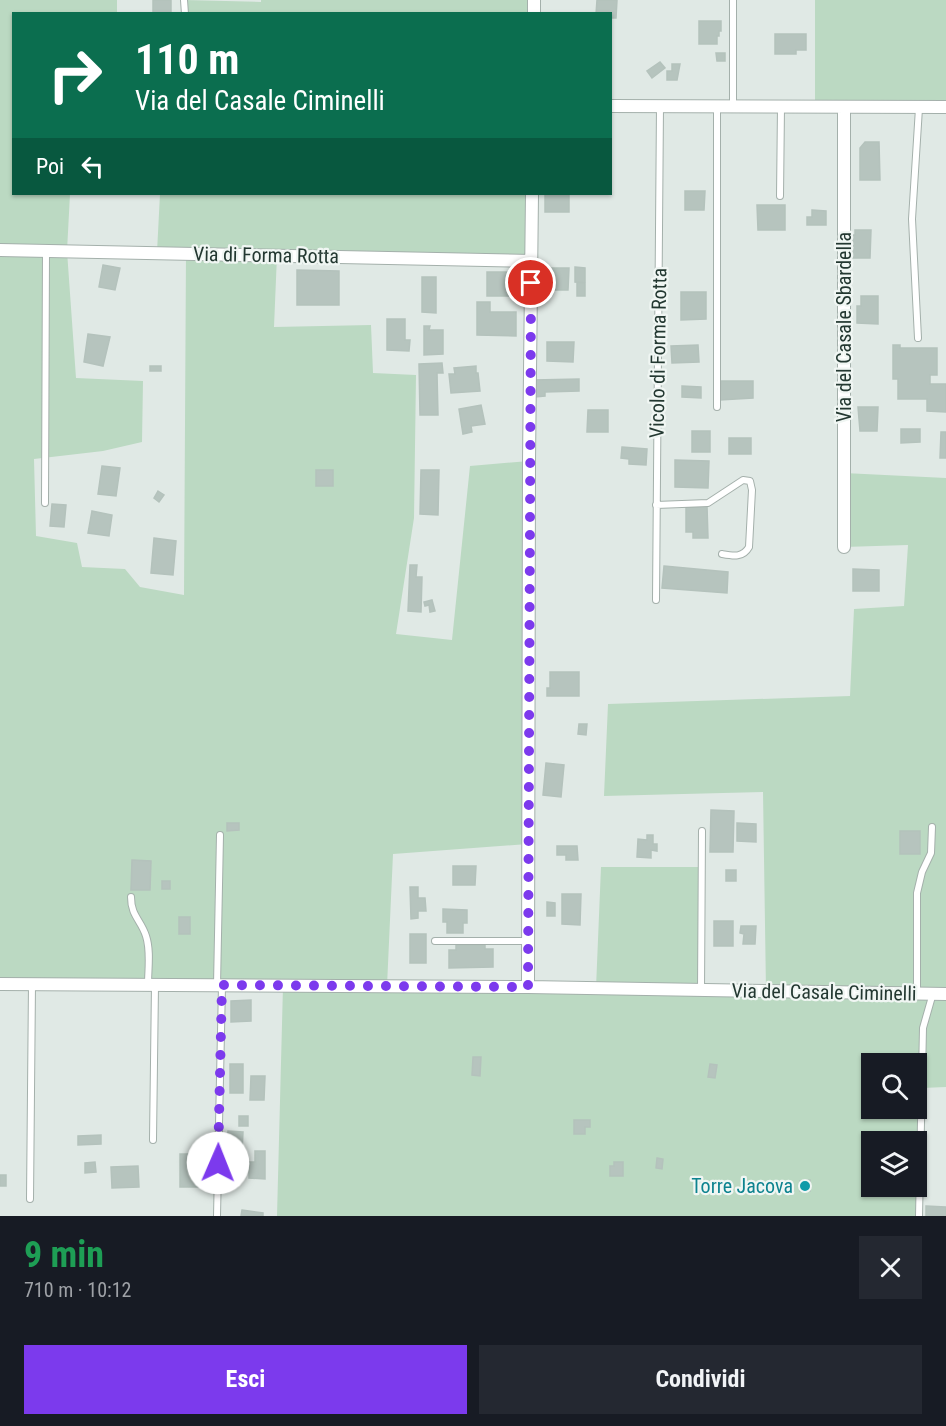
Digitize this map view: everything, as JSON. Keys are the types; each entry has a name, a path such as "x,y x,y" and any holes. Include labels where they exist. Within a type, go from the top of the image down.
{"street":[{"path":"612,106 946,107"},
{"name":"Via del Casale Sbardella","path":"844,107 844,547"},
{"path":"528,987 532,195"},
{"name":"Via di Forma Rotta","path":"0,250 531,261"},
{"name":"Via del Casale Ciminelli","path":"0,984 528,987 946,993"}],"lane":[{"path":"733,0 733,107"},
{"name":"Vicolo di Forma Rotta","path":"656,600 660,106"},
{"path":"717,106 717,407"},
{"path":"780,196 781,107"},
{"path":"918,338 912,211 919,107"},
{"path":"45,502 46,250"},
{"path":"656,505 704,504 743,480 750,481 752,490 749,547 746,553 739,556 722,554"},
{"path":"917,993 917,893 931,853 932,827"},
{"path":"701,990 702,831"},
{"path":"217,1216 220,835"},
{"path":"131,897 132,911 143,928 148,942 152,985 153,1140"},
{"path":"435,941 528,941"},
{"path":"30,1198 32,984"},
{"path":"919,1216 923,1028 933,993"}],"green space":[{"path":"0,0 117,0 117,12 12,12 12,195 70,195 67,251 76,378 143,381 142,442 103,451 34,459 36,536 77,543 82,567 125,569 140,587 184,595 186,253 157,252 160,195 532,195 531,261 277,255 274,327 371,325 373,373 416,375 414,518 396,634 452,640 470,466 529,461 528,844 393,854 387,986 596,988 601,867 702,867 701,989 766,991 763,792 604,796 608,704 850,696 854,609 904,606 908,545 844,547 844,473 946,478 946,1087 927,1088 927,1053 861,1053 861,1119 921,1119 921,1131 861,1131 861,1197 919,1197 919,1216 277,1216 283,986 0,984"},
{"path":"184,0 261,2 261,0 534,0 534,12 185,12"},
{"path":"815,0 946,0 946,107 815,107"}],"building":[{"path":"153,0 171,0 171,12 153,12"},
{"path":"597,0 617,0 616,18 612,18 612,12 596,12"},
{"path":"699,21 721,21 717,44 699,44"},
{"path":"775,34 806,34 806,50 796,50 796,54 775,54"},
{"path":"716,53 725,53 725,61 717,61"},
{"path":"660,62 665,68 652,78 647,71"},
{"path":"672,64 680,64 677,80 667,80 667,71 672,71"},
{"path":"865,142 879,142 880,180 860,180 860,148"},
{"path":"685,191 705,191 704,210 685,210"},
{"path":"545,195 569,195 569,212 545,212"},
{"path":"757,205 785,205 785,230 758,230"},
{"path":"812,210 826,211 826,225 807,225 807,217 812,217"},
{"path":"855,230 871,230 870,258 851,258 851,235 855,235"},
{"path":"103,265 120,268 115,290 99,287"},
{"path":"575,267 585,268 585,283 575,282"},
{"path":"550,268 569,268 568,290 550,290"},
{"path":"297,270 339,271 339,305 297,305"},
{"path":"487,272 516,272 516,296 487,296"},
{"path":"422,277 436,277 436,313 422,312"},
{"path":"577,282 585,283 585,296 577,296"},
{"path":"681,292 706,292 706,319 681,320"},
{"path":"861,296 878,296 878,324 857,323 857,306 861,306"},
{"path":"477,302 490,302 490,312 516,312 516,336 477,335"},
{"path":"387,319 405,319 405,340 410,340 409,351 387,350"},
{"path":"424,326 430,326 429,330 443,330 443,354 424,355"},
{"path":"88,334 110,337 103,366 84,362"},
{"path":"547,342 574,342 573,362 547,361"},
{"path":"698,345 699,362 672,363 671,346"},
{"path":"893,345 900,345 900,348 937,348 937,375 930,375 930,384 946,384 946,412 927,411 927,399 898,399 898,379 893,379"},
{"path":"442,363 443,373 437,373 438,415 420,415 419,364"},
{"path":"150,366 161,366 161,371 150,371"},
{"path":"476,366 480,391 451,393 449,374 455,374 454,368"},
{"path":"579,379 579,391 545,392 545,396 535,397 534,380"},
{"path":"721,381 753,381 753,398 720,400"},
{"path":"682,386 701,387 701,398 682,397"},
{"path":"481,405 485,424 471,426 472,432 463,434 459,409"},
{"path":"858,407 878,407 877,431 860,431"},
{"path":"588,410 608,410 608,432 587,432"},
{"path":"901,429 920,429 920,442 901,443"},
{"path":"692,431 710,431 710,452 692,452"},
{"path":"941,432 946,432 946,458 940,458"},
{"path":"729,438 751,438 751,454 729,454"},
{"path":"622,447 647,449 646,465 629,464 629,459 621,458"},
{"path":"675,460 709,461 708,488 675,487"},
{"path":"102,466 120,468 116,496 98,494"},
{"path":"316,470 333,470 333,486 316,486"},
{"path":"421,470 439,470 438,515 420,514"},
{"path":"158,491 164,495 159,502 154,498"},
{"path":"52,504 66,505 64,527 50,526"},
{"path":"707,506 708,538 693,538 693,532 686,532 686,507"},
{"path":"92,511 112,515 109,536 88,533"},
{"path":"154,538 176,541 173,575 151,573"},
{"path":"410,565 417,565 416,577 422,577 421,612 408,611"},
{"path":"664,566 728,572 727,593 662,588"},
{"path":"853,569 879,570 879,591 853,591"},
{"path":"432,600 435,611 430,612 429,605 425,606 424,602"},
{"path":"550,672 579,672 579,696 547,696 547,688 550,688"},
{"path":"579,724 587,724 586,735 578,734"},
{"path":"546,763 564,765 561,797 543,795"},
{"path":"711,810 734,811 733,852 710,852"},
{"path":"227,823 239,823 239,830 227,831"},
{"path":"737,823 756,824 756,842 737,841"},
{"path":"900,831 920,831 920,854 900,854"},
{"path":"647,835 653,835 653,844 657,844 657,851 651,850 651,858 637,857 638,839 647,840"},
{"path":"557,846 577,846 578,860 566,860 566,855 557,855"},
{"path":"132,860 151,861 150,890 131,890"},
{"path":"453,866 476,866 475,885 453,885"},
{"path":"726,870 736,870 736,881 726,881"},
{"path":"162,881 170,881 170,889 162,889"},
{"path":"410,887 418,887 418,898 425,898 426,911 418,911 418,918 411,919"},
{"path":"562,894 581,894 580,925 562,924"},
{"path":"547,902 555,903 555,916 547,916"},
{"path":"443,909 467,910 467,923 463,923 463,933 447,933 447,922 443,922"},
{"path":"179,917 190,917 190,934 179,934"},
{"path":"714,921 733,921 733,946 714,946"},
{"path":"741,926 756,926 755,944 743,944 744,934 740,933"},
{"path":"410,934 426,934 426,963 410,963"},
{"path":"456,945 485,945 485,949 493,949 493,967 449,968 449,950 456,950"},
{"path":"251,1000 251,1021 231,1022 231,1001"},
{"path":"473,1057 481,1057 480,1076 472,1075"},
{"path":"230,1064 243,1064 243,1093 230,1093"},
{"path":"710,1064 717,1065 715,1078 708,1077"},
{"path":"251,1076 265,1076 264,1100 250,1100"},
{"path":"239,1116 248,1116 248,1126 239,1126"},
{"path":"574,1120 590,1120 590,1127 585,1127 585,1134 574,1134"},
{"path":"228,1131 243,1132 242,1153 227,1152"},
{"path":"101,1135 101,1144 78,1145 78,1136"},
{"path":"255,1151 265,1151 265,1179 249,1178 249,1162 255,1162"},
{"path":"180,1154 198,1154 198,1187 180,1187"},
{"path":"657,1158 663,1159 662,1169 656,1168"},
{"path":"95,1162 96,1172 85,1173 85,1163"},
{"path":"614,1162 623,1162 623,1176 610,1176 610,1166 614,1166"},
{"path":"138,1166 139,1187 112,1188 111,1167"},
{"path":"0,1175 6,1175 6,1186 0,1186"},
{"name":"Torre Jacova","path":"810,1180 810,1191 800,1191 800,1181"},
{"path":"926,1206 946,1207 946,1216 926,1216"},
{"path":"242,1210 263,1213 263,1216 241,1216"}],"place":[{"name":"Torre Jacova","path":"805,1186"}],"route":[{"path":"218,1163 222,985 528,987 531,283"}]}
